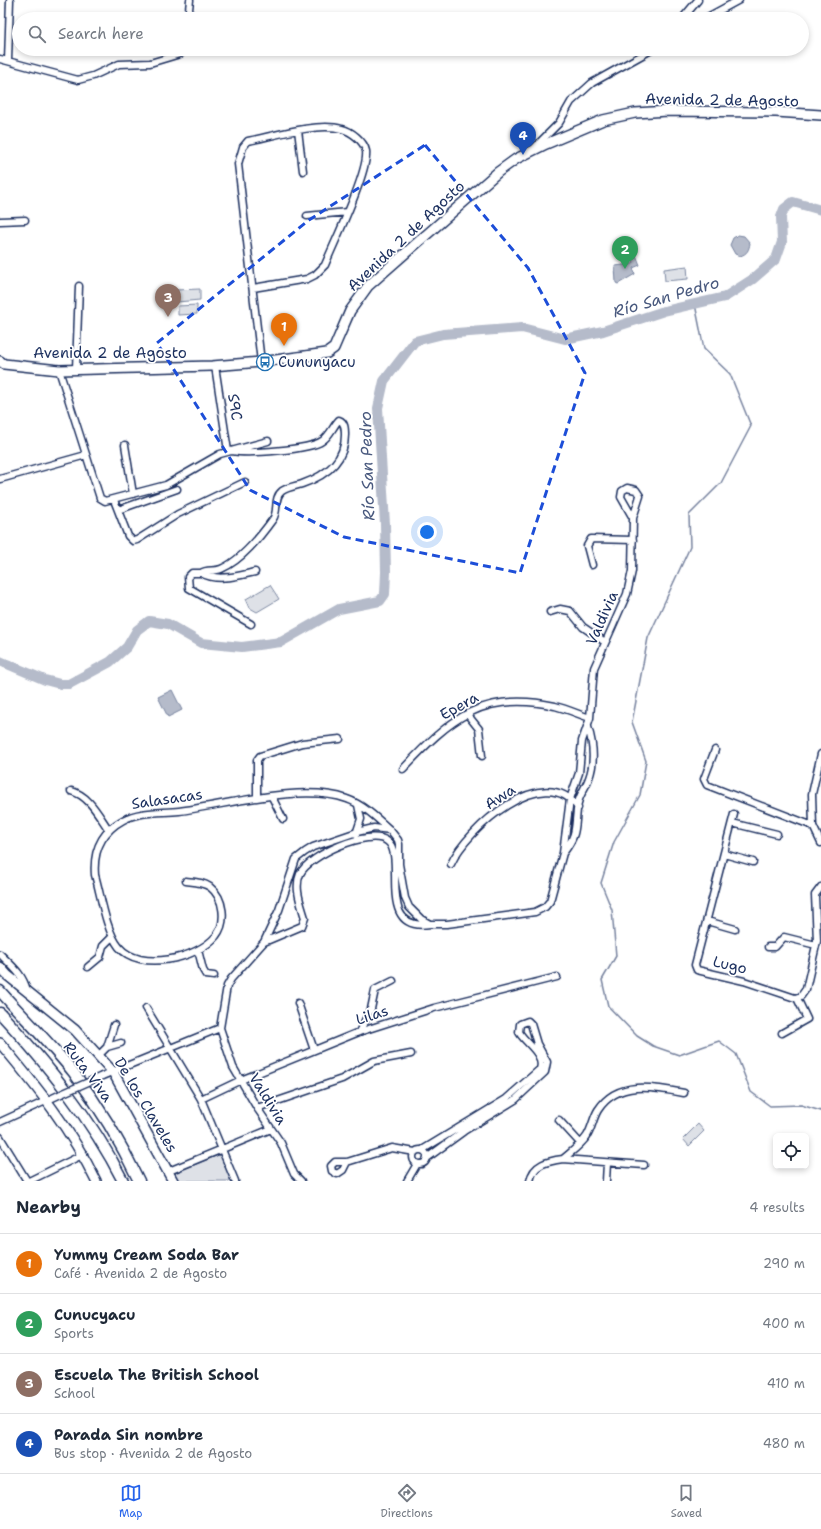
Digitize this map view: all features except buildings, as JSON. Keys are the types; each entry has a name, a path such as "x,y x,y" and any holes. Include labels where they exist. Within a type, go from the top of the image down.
{"highway":[{"name":"Ruta Viva","path":"0,991 73,1073 94,1102 114,1134 139,1181"},
{"name":"Ruta Viva","path":"0,1013 39,1056 67,1091 108,1150 123,1181"}],"main road":[{"name":"Avenida 2 de Agosto","path":"0,361 4,364 59,370 76,370 215,366 320,355 331,351 350,311 368,286 498,172 516,159 603,120 635,113 668,111 776,112 821,115"},
{"name":"De los Claveles","path":"0,967 75,1030 113,1072 169,1171 173,1181"},
{"path":"0,1043 48,1100 84,1154 96,1181"}],"street":[{"path":"8,61 10,0"},
{"path":"189,12 190,0"},
{"path":"686,12 698,0"},
{"path":"721,12 739,0"},
{"path":"0,59 78,80 93,76 119,64 150,63 173,56"},
{"path":"531,152 553,129 571,102 592,83 640,56"},
{"path":"253,288 307,279 315,275 325,265 364,170 366,151 361,140 343,129 298,130 248,141 243,147 238,158 261,362"},
{"path":"298,130 303,171"},
{"path":"307,216 348,212"},
{"path":"0,222 25,220"},
{"path":"76,370 79,286"},
{"name":"S9C","path":"215,366 230,451"},
{"path":"59,370 100,498 104,501 114,500 166,485 220,454 268,441"},
{"path":"230,451 246,453 313,445 324,440 339,420 344,423 345,437 342,453 330,471 314,480 283,490 278,497 275,516 247,550 235,561 222,569 192,573 188,577 190,588 251,624"},
{"path":"125,445 126,461 133,494"},
{"path":"0,480 86,454"},
{"path":"114,500 128,536 133,541 137,540 178,514 245,482"},
{"name":"Valdivia","path":"430,924 448,924 535,912 545,907 550,900 563,853 570,799 579,773 582,741 590,718 594,668 628,594 632,571 633,518 640,496 636,490 627,488 622,491 621,497 633,518"},
{"path":"118,510 177,489"},
{"path":"592,565 587,546 591,539 633,540"},
{"path":"201,573 213,577 227,578 255,572"},
{"path":"550,612 560,609 570,611 583,627 605,642"},
{"name":"Epera","path":"403,769 436,735 467,714 490,704 523,701 556,706 590,718"},
{"path":"467,714 479,729 482,756"},
{"name":"Valdivia","path":"563,853 573,840 576,831 578,808 592,768 591,737 588,727"},
{"path":"257,798 257,760 260,756 302,743 340,739"},
{"path":"715,750 704,779 707,785 813,826"},
{"path":"821,754 812,794 813,826 821,843"},
{"path":"71,791 77,792 85,798 109,830"},
{"name":"Awa","path":"451,864 461,846 490,817 517,799 532,794 549,792 570,799 578,808"},
{"name":"Salasacas","path":"186,881 200,882 210,887 221,902 223,912 221,925 216,936 198,950 160,961 146,962 134,958 121,949 112,936 95,875 94,865 99,843 109,830 124,819 137,814 180,811 257,798 314,793 347,799 358,805 390,830"},
{"path":"272,797 283,818"},
{"path":"354,840 361,819 358,805"},
{"name":"Lugo","path":"734,814 695,965 697,970 744,981 797,998"},
{"path":"732,823 777,834"},
{"path":"0,1122 102,1076 220,1028 226,986 264,942 279,910 296,860 313,847 357,832 374,828 390,830 398,840 395,896 401,912 409,922 417,926 430,924"},
{"path":"264,942 302,926 305,918 298,894 298,881 304,867 324,854 354,840 381,838 387,840 393,849 404,898 409,907 421,920 430,924"},
{"path":"724,854 753,862"},
{"path":"782,1033 807,1019 797,998 803,994 806,989 819,933 815,895 821,887"},
{"path":"707,921 735,928"},
{"path":"88,968 100,957 103,946 112,936"},
{"path":"768,947 775,947 784,937 816,945"},
{"path":"198,950 203,970 206,974 214,976"},
{"path":"0,954 22,976 27,991"},
{"name":"Lilas","path":"201,1098 359,1032 434,1008 558,977"},
{"path":"359,1032 371,1009 375,990 393,981"},
{"path":"298,1003 314,1050"},
{"path":"146,1008 201,1098 235,1181"},
{"path":"347,1162 392,1148 415,1152 422,1150 506,1099 540,1069 541,1065 539,1056 519,1032 520,1024 528,1021 531,1024 537,1044 547,1062 545,1072 515,1100 464,1131 428,1158 424,1164 418,1164 414,1161 413,1156 415,1152"},
{"path":"98,1056 107,1047 114,1025"},
{"name":"Valdivia","path":"220,1028 227,1054 257,1108 286,1152 295,1176 301,1181"},
{"path":"107,1047 121,1043"},
{"path":"257,1108 342,1079 374,1061 411,1054"},
{"path":"563,1159 588,1135 600,1107 610,1096 617,1092 637,1087 658,1088 684,1093"},
{"path":"559,1120 580,1143"},
{"path":"169,1171 271,1129"},
{"path":"0,1137 28,1181 84,1154"},
{"path":"422,1150 428,1158"},
{"path":"530,1181 535,1170 543,1163 563,1159 644,1165"},
{"path":"606,1181 607,1163"},
{"path":"406,1181 418,1164"}],"highlighted area":[{"path":"425,145 528,268 585,373 520,573 344,537 250,490 157,343 309,220"}],"shaded area":[{"path":"687,266 688,279 665,281 664,269"},
{"path":"200,289 200,300 177,302 176,290"},
{"path":"197,305 197,314 178,315 178,306"},
{"path":"270,585 279,599 257,612 250,608 246,599"},
{"path":"698,1124 704,1131 689,1146 683,1139"},
{"path":"221,1154 232,1181 177,1181 174,1173"}],"water":[{"path":"738,235 744,236 750,243 747,251 740,256 735,254 730,245 733,238"},
{"path":"636,255 640,265 633,268 635,274 618,284 616,283 615,266 634,263 631,257"},
{"path":"172,690 182,710 168,717 158,697"}],"waterway":[{"name":"Río San Pedro","path":"0,661 45,680 60,684 69,684 110,662 127,647 137,630 149,621 168,624 201,643 242,647 281,642 339,609 380,601 385,594 386,572 385,524 378,408 384,381 415,341 443,334 522,328 565,339 603,331 664,311 725,297 753,279 776,259 782,242 781,217 784,209 793,202 821,210"},
{"path":"695,304 704,349 730,374 751,426 721,483 689,515 690,547 648,638 632,722 646,761 640,795 614,842 601,883 612,910 616,956 602,980 608,1006 637,1036 653,1046 679,1055 719,1041 736,1054 751,1092 770,1106 801,1105 821,1111"}],"place":[{"name":"Parada Sin nombre","path":"523,155"},
{"name":"Cunucyacu","path":"625,269"},
{"name":"Escuela The British School","path":"168,317"},
{"name":"Yummy Cream Soda Bar","path":"284,346"},
{"name":"Cununyacu","path":"265,362"}]}
